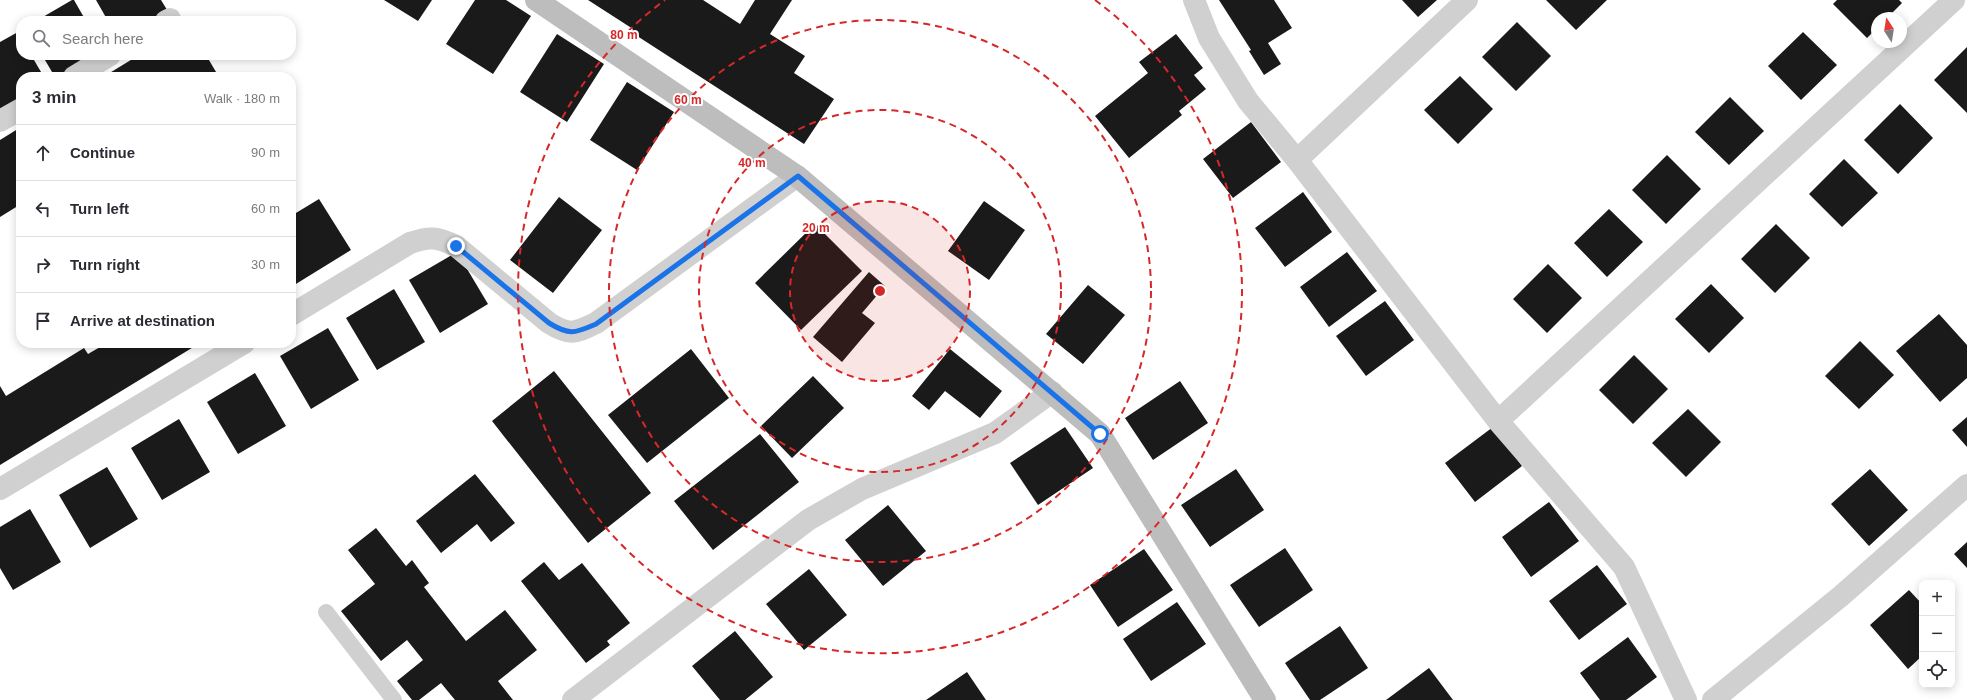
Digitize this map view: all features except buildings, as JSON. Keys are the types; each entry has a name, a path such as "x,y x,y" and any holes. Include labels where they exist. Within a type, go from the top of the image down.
{"street":[{"path":"536,0 798,176 1100,434 1265,700"},
{"path":"1194,0 1209,38 1248,101 1297,160 1498,421 1624,567 1686,700"},
{"path":"1297,160 1467,0"},
{"path":"1498,421 1954,0"},
{"path":"82,72 102,60"},
{"path":"0,121 16,112"},
{"path":"296,311 410,243 425,238 440,238 456,246 549,323 563,332 578,331 596,324 798,176"},
{"path":"0,489 236,348"},
{"path":"573,700 808,520 862,489 995,433 1052,392"},
{"path":"1713,700 1841,596 1967,485"}],"lane":[{"path":"326,612 394,700"}],"route":[{"path":"456,246 549,323 563,332 578,331 596,324 798,176 1100,434"}]}
